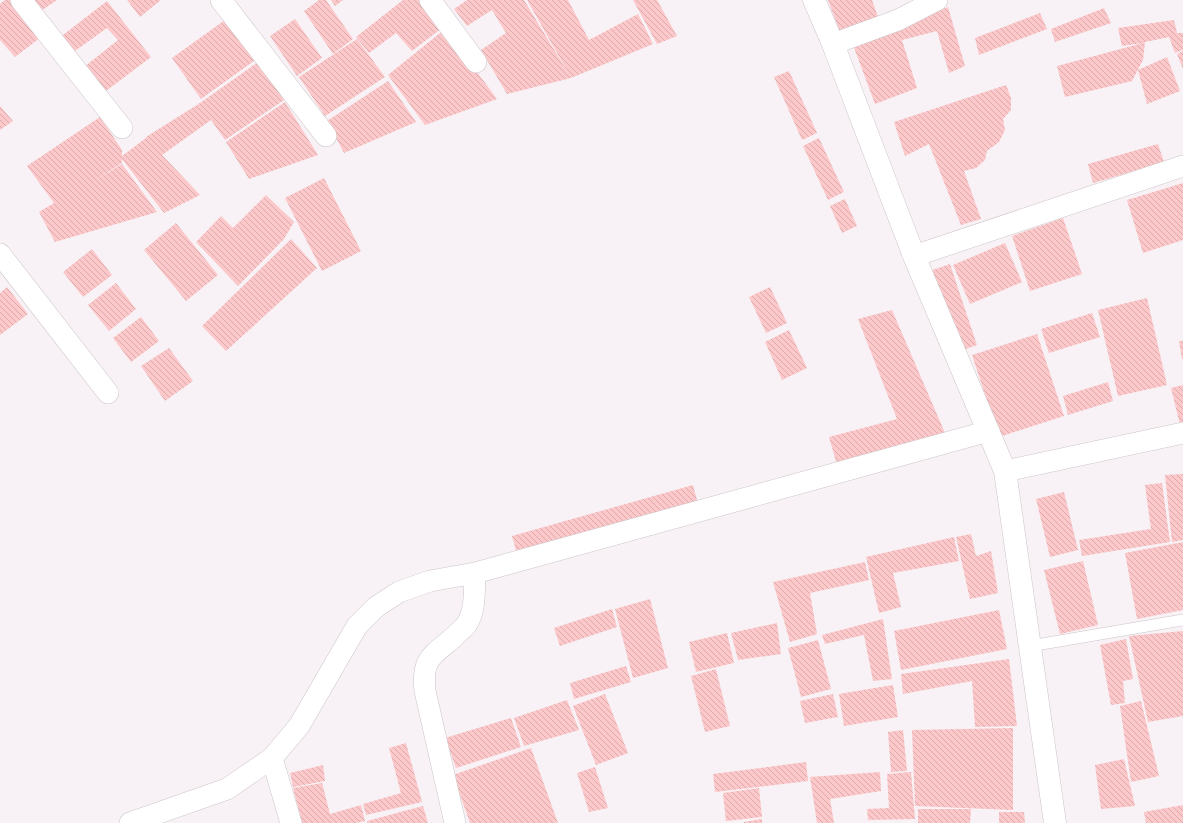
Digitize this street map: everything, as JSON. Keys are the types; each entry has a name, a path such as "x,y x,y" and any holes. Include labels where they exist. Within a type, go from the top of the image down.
{"street":[{"path":"21,0 122,128"},
{"path":"221,0 326,136"},
{"path":"430,0 476,62"},
{"path":"814,0 833,44 914,256 1005,471 1055,823"},
{"path":"833,44 898,20 937,0"},
{"path":"914,256 1183,166"},
{"path":"0,254 108,393"},
{"path":"130,823 227,789 272,758 299,726 357,626 376,607 400,592 430,581 475,573 989,431"},
{"path":"1005,471 1183,433"},
{"path":"455,823 425,691 423,676 428,660 438,649 454,637 466,625 474,609 475,573"},
{"path":"272,758 291,823"}],"lane":[{"path":"1030,646 1183,620"}],"building":[{"path":"5,0 14,0 41,37 15,57 0,40 0,4"},
{"path":"21,0 57,0 32,17"},
{"path":"127,0 161,0 140,17"},
{"path":"319,0 326,0 353,39 333,54 304,11"},
{"path":"331,0 343,0 335,6"},
{"path":"403,0 421,0 442,28 412,51 396,33 369,53 356,37"},
{"path":"467,0 524,0 570,76 527,0 568,0 589,40 638,14 653,44 571,78 507,94 481,50 506,33 492,10 467,26 454,9"},
{"path":"633,0 657,0 677,36 657,44"},
{"path":"828,0 872,0 878,17 840,32"},
{"path":"107,1 151,57 94,100 74,75 118,40 107,28 61,61 50,45"},
{"path":"948,7 965,66 949,73 937,31 902,40 917,88 875,104 853,45"},
{"path":"1104,8 1111,23 1055,42 1051,29"},
{"path":"1040,13 1047,29 979,55 975,38"},
{"path":"232,15 261,56 201,99 172,58"},
{"path":"295,19 322,58 297,76 270,36"},
{"path":"1174,20 1177,33 1183,33 1183,50 1175,53 1169,37 1145,42 1143,60 1132,81 1065,97 1057,66 1143,43 1122,46 1118,28"},
{"path":"445,29 497,99 425,125 388,75"},
{"path":"357,39 385,77 325,116 299,77"},
{"path":"1183,51 1183,69 1177,54"},
{"path":"1167,57 1180,91 1147,104 1138,70"},
{"path":"261,60 284,100 225,140 211,120 162,155 200,195 164,213 122,159 122,163 94,181 122,164 157,212 55,242 39,212 54,203 27,166 100,117 122,150 122,156 146,137 200,103"},
{"path":"789,71 817,133 802,140 774,77"},
{"path":"388,81 416,122 344,153 327,121"},
{"path":"1006,85 1011,98 1011,110 1003,119 1005,130 999,142 987,151 985,160 976,168 964,171 981,219 961,225 929,144 905,156 894,122"},
{"path":"285,102 318,155 249,179 226,142"},
{"path":"0,106 13,121 0,130"},
{"path":"819,138 844,192 828,200 803,146"},
{"path":"1158,144 1164,162 1093,183 1088,164"},
{"path":"324,178 361,251 322,271 285,198"},
{"path":"1183,183 1183,240 1143,253 1127,200"},
{"path":"266,195 294,222 284,239 238,286 196,242 221,216 233,228"},
{"path":"845,199 857,226 842,233 830,206"},
{"path":"1063,218 1082,274 1030,291 1012,236"},
{"path":"176,223 218,275 186,301 144,250"},
{"path":"291,239 317,268 226,351 202,326"},
{"path":"1005,243 1022,282 970,304 953,265"},
{"path":"92,249 112,275 83,297 63,272"},
{"path":"950,264 977,345 954,353 927,272"},
{"path":"116,283 136,309 109,331 88,305"},
{"path":"7,287 28,314 0,335 0,293"},
{"path":"770,287 787,323 766,333 749,297"},
{"path":"1147,298 1167,385 1118,396 1098,310"},
{"path":"892,310 948,440 837,465 829,437 897,419 858,319"},
{"path":"1092,313 1100,337 1049,353 1041,329"},
{"path":"141,317 159,341 131,362 113,338"},
{"path":"789,330 807,368 782,380 765,342"},
{"path":"1037,334 1064,416 999,437 972,355"},
{"path":"1179,341 1183,341 1183,359 1182,359"},
{"path":"169,348 193,381 165,401 141,366"},
{"path":"1108,382 1113,401 1068,415 1063,396"},
{"path":"1183,385 1183,428 1181,429 1171,388"},
{"path":"1183,474 1183,540 1172,542 1165,475"},
{"path":"1162,483 1170,542 1082,556 1079,540 1151,529 1145,485"},
{"path":"693,485 698,504 517,554 512,536"},
{"path":"1064,492 1078,550 1050,557 1036,499"},
{"path":"971,534 976,556 991,551 998,593 970,599 956,537"},
{"path":"954,537 959,561 893,573 901,607 879,613 866,557"},
{"path":"1183,542 1183,610 1137,619 1125,553"},
{"path":"1083,561 1098,625 1060,634 1044,570"},
{"path":"865,562 869,580 810,593 817,634 790,642 773,582"},
{"path":"650,599 668,668 633,678 615,609"},
{"path":"612,609 617,627 560,646 554,628"},
{"path":"999,610 1007,649 901,670 894,631"},
{"path":"883,619 892,679 873,681 864,635 825,644 822,635"},
{"path":"777,623 781,654 738,660 731,633"},
{"path":"1183,631 1183,716 1148,722 1129,636"},
{"path":"727,633 734,663 696,672 689,642"},
{"path":"1126,639 1133,679 1123,681 1125,703 1111,705 1100,645"},
{"path":"818,640 831,689 801,697 788,648"},
{"path":"1009,659 1017,726 975,727 972,681 903,694 901,674"},
{"path":"626,666 631,682 574,699 570,683"},
{"path":"716,669 730,726 705,732 691,676"},
{"path":"893,685 898,717 844,726 839,694"},
{"path":"605,694 628,753 596,765 573,706"},
{"path":"833,694 838,717 805,723 800,701"},
{"path":"567,700 579,730 524,746 514,718"},
{"path":"1141,701 1159,776 1131,782 1120,706"},
{"path":"511,718 521,747 456,768 445,738"},
{"path":"1013,728 1013,810 915,806 912,730"},
{"path":"903,730 907,771 891,772 888,732"},
{"path":"406,743 422,802 366,815 363,804 401,793 389,748"},
{"path":"531,748 558,823 470,823 453,775"},
{"path":"1124,759 1135,806 1101,809 1095,765"},
{"path":"806,762 808,781 715,792 713,774"},
{"path":"323,765 325,781 293,787 290,773"},
{"path":"595,767 608,808 589,812 577,773"},
{"path":"880,772 881,791 830,799 834,823 817,823 810,777"},
{"path":"911,772 915,819 868,820 867,809 889,808 887,774"},
{"path":"322,783 330,814 361,805 365,821 356,823 302,823 293,788"},
{"path":"759,788 762,817 726,821 723,793"},
{"path":"1183,805 1183,823 1146,823 1144,812"},
{"path":"423,806 428,823 367,823 367,821"},
{"path":"918,809 971,809 970,823 918,823"},
{"path":"999,812 1024,812 1025,823 999,823"},
{"path":"762,819 762,823 744,823 744,822"}]}
